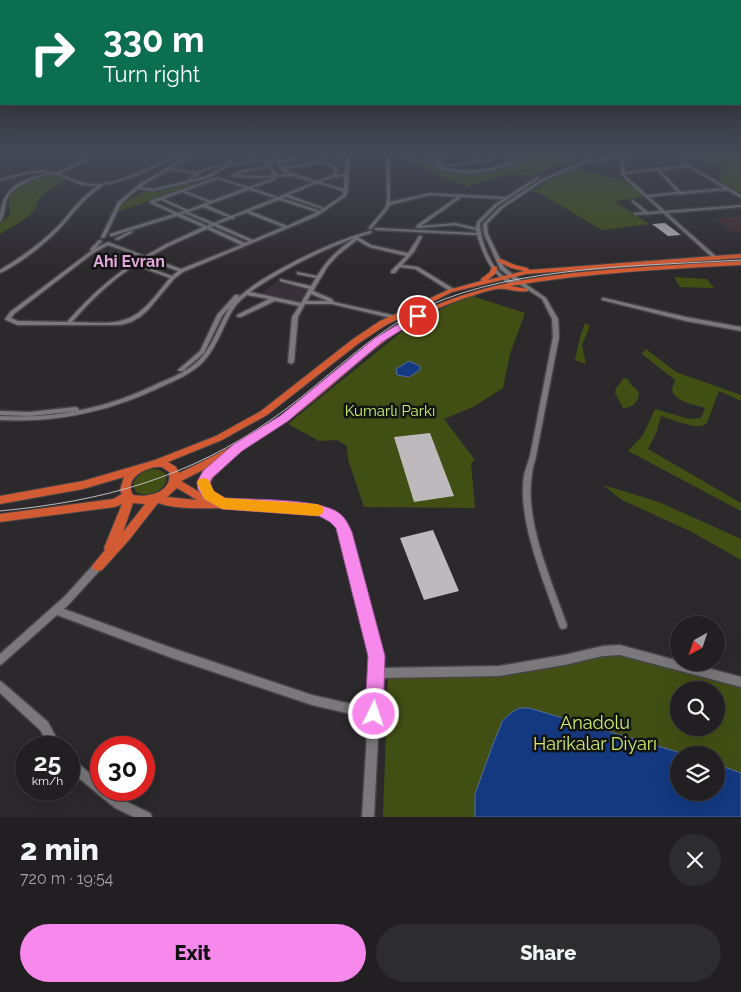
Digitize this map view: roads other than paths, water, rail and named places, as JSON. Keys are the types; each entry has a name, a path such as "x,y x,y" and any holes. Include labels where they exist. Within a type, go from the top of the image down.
{"highway":[{"path":"174,481 238,448 284,418 379,340 405,323 457,298 536,271 741,256"},
{"path":"499,260 513,267 536,271"},
{"path":"495,286 528,286 741,263"},
{"path":"478,283 493,273 494,267"},
{"path":"0,500 83,485 156,463 220,438 264,413 356,341 395,316 452,290 478,283 510,279 528,286"},
{"path":"222,504 206,492 204,480 207,475 238,448"},
{"path":"0,518 115,503 129,497 143,501 156,498 169,490 174,481 174,472 170,468 156,463"},
{"path":"129,497 125,490 126,481 140,468"},
{"path":"174,481 202,498 222,504"},
{"path":"98,566 114,542 129,497"},
{"path":"156,498 174,502 222,504"},
{"path":"98,566 156,498"}],"street":[{"path":"1,216 6,198 10,193"},
{"path":"0,272 53,233 88,193"},
{"path":"90,253 101,239 119,203 130,193"},
{"path":"176,193 152,202 243,244"},
{"path":"187,193 210,202"},
{"path":"101,239 237,193"},
{"path":"267,193 322,211"},
{"path":"68,324 100,290 144,258 207,228 293,193"},
{"path":"176,214 108,243 90,253 8,317 8,320 14,323 68,324 118,324 130,321 156,300 181,271 322,211 342,199 345,193"},
{"path":"0,418 28,420 76,414 124,401 169,382 190,370 206,355 222,322 237,298 279,272 371,230 388,204 390,193"},
{"path":"513,193 481,218 478,232 494,267 510,279 528,286 547,306 555,319 556,337 533,456 528,469 527,484 533,538 563,625"},
{"path":"510,279 502,268 484,227 488,220 502,207 522,193"},
{"path":"644,193 716,258"},
{"path":"648,196 689,193"},
{"path":"388,204 428,194 506,198"},
{"path":"418,229 462,195"},
{"path":"287,196 322,211"},
{"path":"162,198 252,241"},
{"path":"634,201 648,214"},
{"path":"202,205 233,218"},
{"path":"636,214 741,206"},
{"path":"248,212 286,227"},
{"path":"418,229 455,224 486,235"},
{"path":"0,413 30,414 76,410 121,397 174,375 186,368 202,352 220,315 237,298 268,274 371,230 418,229 478,232"},
{"path":"111,235 117,237 117,239"},
{"path":"358,236 370,246 409,255"},
{"path":"291,362 295,317 332,257 358,236"},
{"path":"393,272 409,255 420,238"},
{"path":"101,239 144,258 181,271"},
{"path":"134,264 173,278"},
{"path":"399,266 416,268 452,290"},
{"path":"299,273 318,277"},
{"path":"282,280 311,290 332,303"},
{"path":"246,293 304,303 332,303 395,316"},
{"path":"239,316 274,299"},
{"path":"604,299 686,319 741,328"},
{"path":"222,504 321,510 338,521 345,532 376,656 377,673 368,817"},
{"path":"0,660 56,610 98,566"},
{"path":"56,610 172,653 312,700 374,714"},
{"path":"377,673 500,671 603,651 620,650 741,682"},
{"path":"0,686 44,726 50,736"},
{"path":"80,772 90,780"},
{"path":"115,801 146,817"}],"water":[{"path":"409,361 420,366 420,370 409,377 397,375 396,369"},
{"path":"519,708 529,708 670,750 670,801 725,801 725,767 741,773 741,817 475,817 475,794 503,720"}],"tram line":[{"path":"0,511 75,501 110,493 178,471 210,456 243,438 275,417 386,330 428,306 463,293 540,275 581,270 741,260"}],"district":[{"name":"Ahi Evran","path":"129,261"}],"park label":[{"name":"Kumarlı Parkı","path":"390,411"},
{"name":"Anadolu Harikalar Diyarı","path":"595,733"}]}
